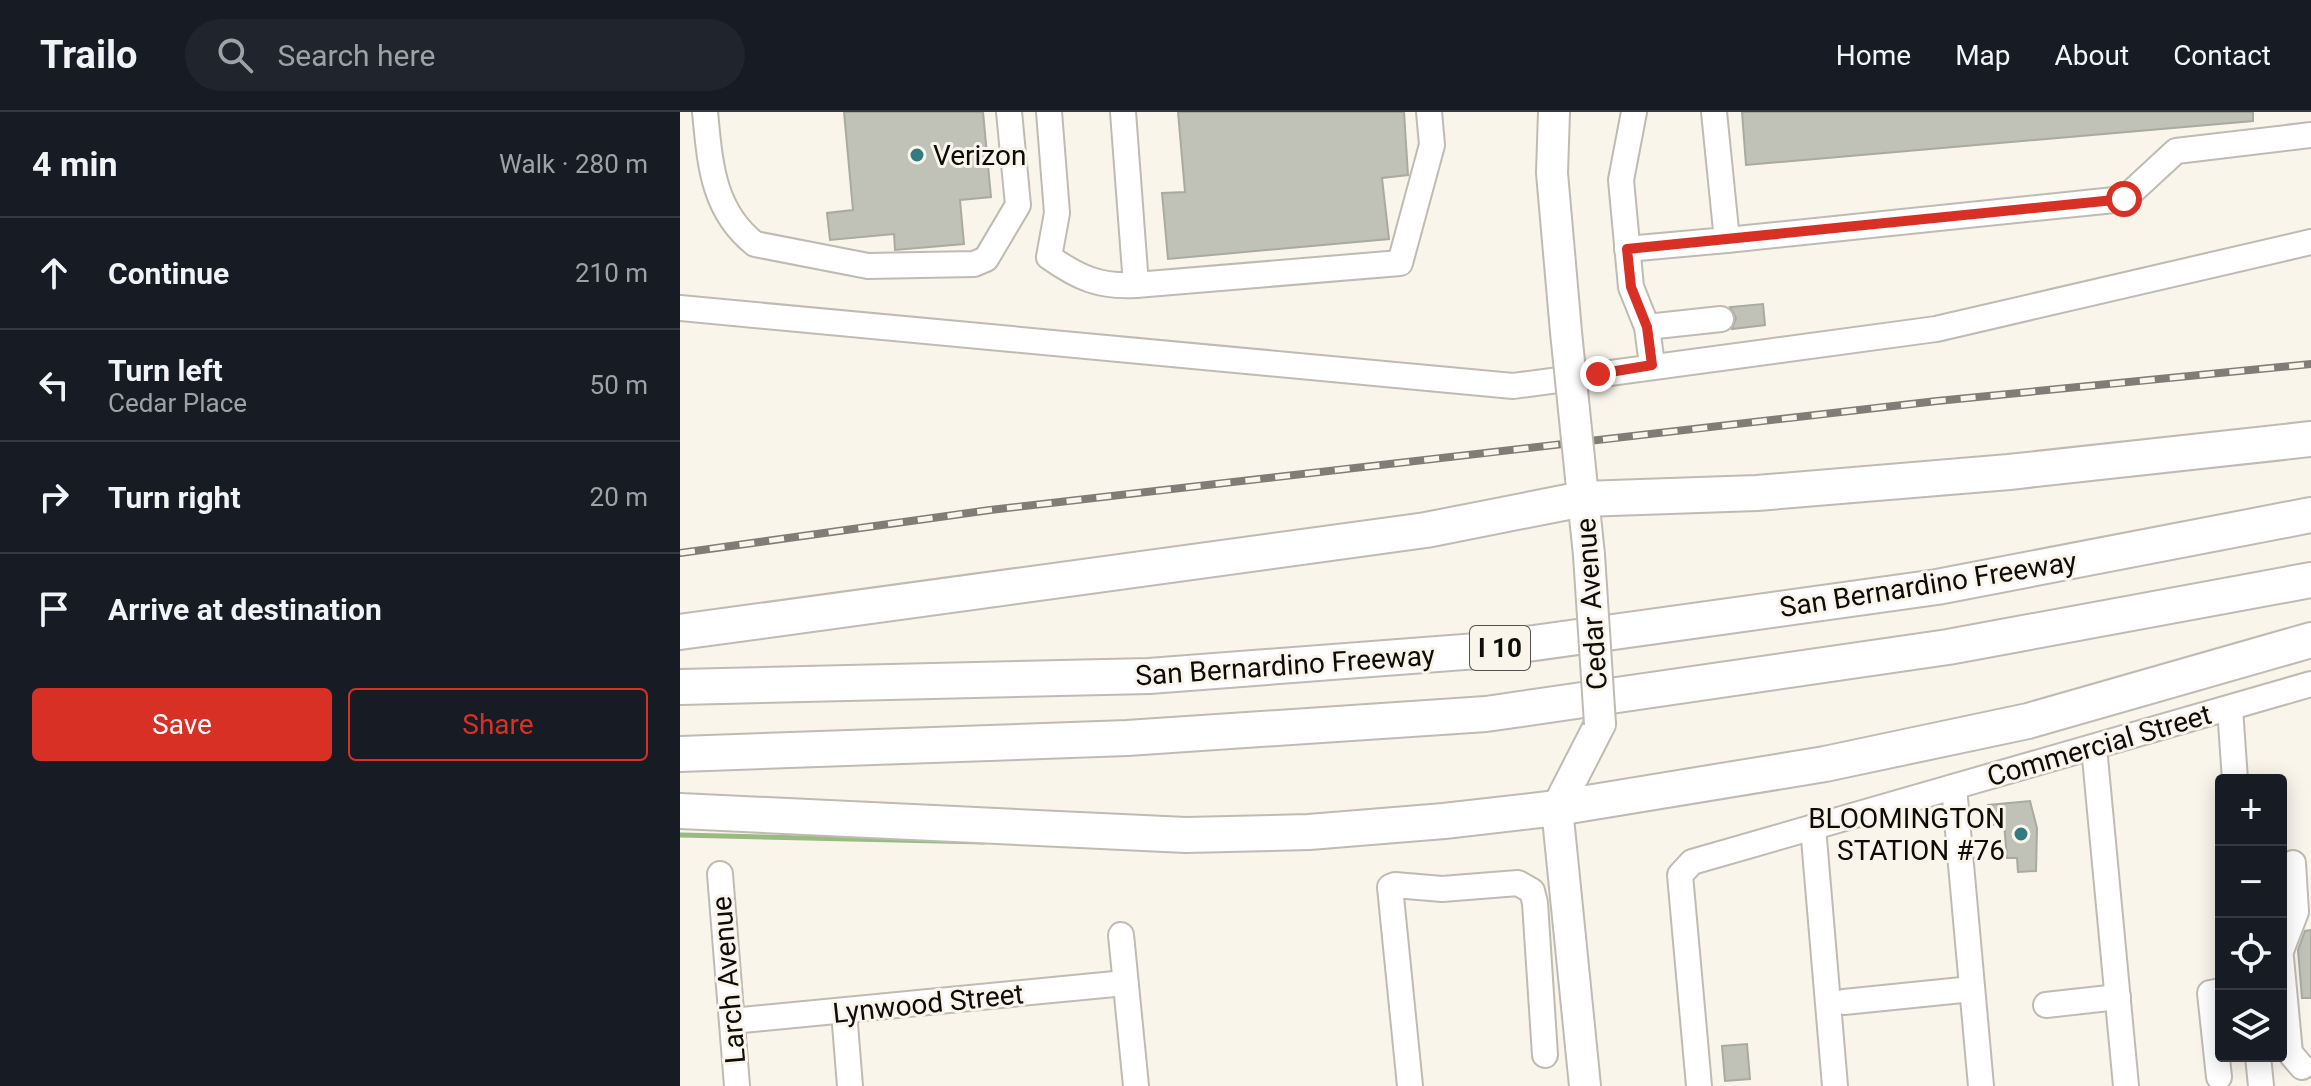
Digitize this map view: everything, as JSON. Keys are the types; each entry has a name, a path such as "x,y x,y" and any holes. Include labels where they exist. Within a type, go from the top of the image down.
{"highway":[{"path":"680,632 1426,530 1582,489 1757,493 2311,439"},
{"name":"San Bernardino Freeway","path":"680,687 1149,676 1477,651 1937,587 2311,515"},
{"name":"I 10","path":"680,754 1127,738 1486,714 1948,647 2311,580"},
{"path":"680,811 1186,835 1309,832 1557,808 1825,764 2028,721 2311,640"}],"main road":[{"name":"Cedar Avenue","path":"1554,112 1552,173 1589,555 1600,724 1557,808"},
{"path":"1557,808 1585,1086"}],"street":[{"path":"705,112 717,195 744,235 755,244 868,266 906,266 974,264 986,259 993,250 1018,205 1009,112"},
{"path":"1049,112 1057,213 1049,257 1078,278 1105,286 1400,263 1432,145 1429,112"},
{"path":"1123,112 1136,285"},
{"path":"1634,112 1621,180 1631,287 1647,327 1652,365"},
{"path":"1714,112 1727,240"},
{"path":"1627,249 2124,199 2176,151 2311,135"},
{"path":"680,308 1475,385 1513,386 1936,329 2311,242"},
{"path":"1647,327 1721,319"},
{"name":"Commercial Street","path":"1699,1086 1680,875 1692,862 2311,684"},
{"path":"2230,708 2235,774"},
{"path":"2094,747 2126,1086"},
{"path":"1954,787 1981,1086"},
{"path":"1813,827 1835,1086"},
{"path":"2287,935 2296,912 2293,863"},
{"name":"Larch Avenue","path":"720,874 737,1086"},
{"path":"1410,1086 1390,887 1442,889 1518,883 1532,891 1545,1055"},
{"path":"1121,935 1136,1086"},
{"name":"Lynwood Street","path":"732,1021 1125,983"},
{"path":"1844,1002 1972,989"},
{"path":"2284,990 2290,1053 2305,1073"},
{"path":"2215,992 2210,993 2215,1040"},
{"path":"2046,1005 2118,997"},
{"path":"844,1012 850,1086"},
{"path":"2217,1062 2219,1077"},
{"path":"2259,1062 2261,1086"}],"building":[{"name":"Verizon","path":"844,112 983,112 991,197 960,200 964,244 895,250 894,234 830,240 827,213 853,210"},
{"path":"1178,112 1404,112 1408,175 1382,178 1389,239 1168,259 1162,193 1185,192"},
{"path":"1742,112 2253,112 2253,121 1746,165"},
{"path":"1763,304 1765,325 1732,329 1736,318 1730,307"},
{"name":"BLOOMINGTON STATION #76","path":"2030,801 2037,828 2036,871 2018,872 2017,858 2007,858 2004,824 1989,825 1988,805"},
{"path":"2311,930 2311,998 2302,998 2298,950 2305,931"},
{"path":"1747,1044 1750,1079 1725,1081 1722,1046"}],"waterway":[{"path":"680,835 984,842"}],"railway":[{"path":"680,553 990,510 1937,401 2311,364"}],"place":[{"name":"Verizon","path":"917,155"},
{"name":"BLOOMINGTON STATION #76","path":"2021,834"}],"route":[{"path":"1598,374 1652,365 1647,327 1631,287 1627,249 2124,199"}]}
